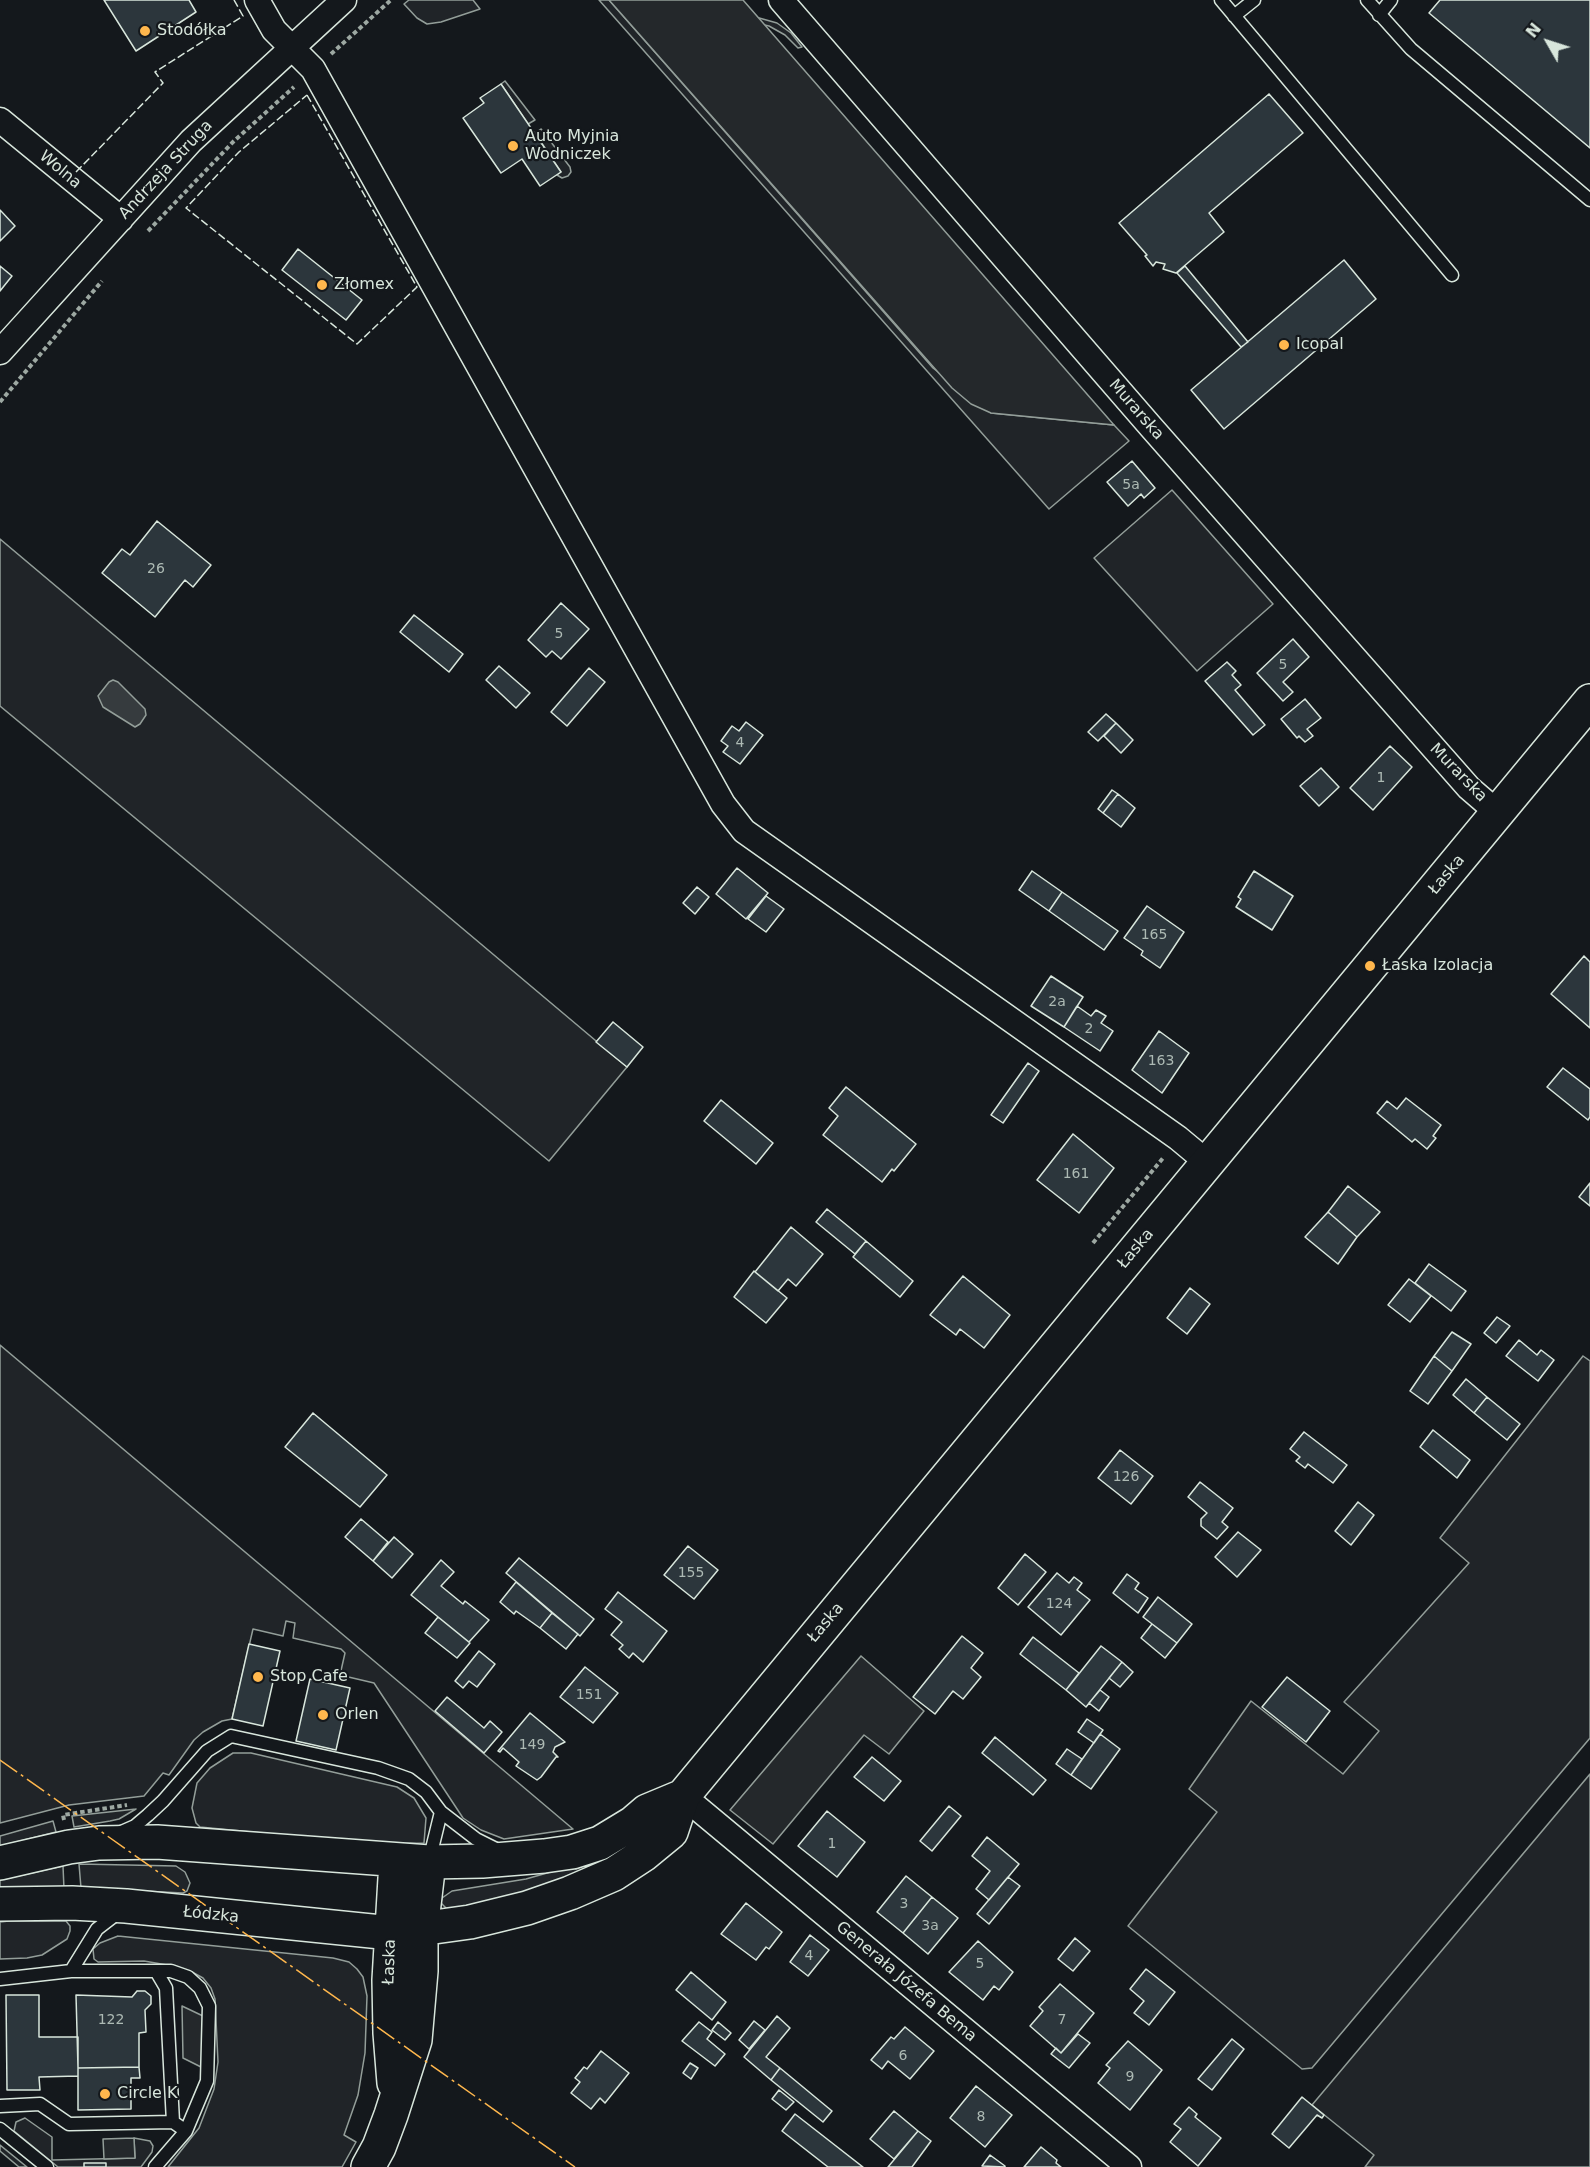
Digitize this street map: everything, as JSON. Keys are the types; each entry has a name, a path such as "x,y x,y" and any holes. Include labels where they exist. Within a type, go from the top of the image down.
{"main road":[{"name":"Łaska","path":"406,1931 470,1922 526,1908 570,1893 614,1874 643,1855 671,1832 682,1796 1590,701"},
{"name":"Łaska","path":"406,1931 396,1861 512,1859 572,1852 600,1843 627,1827 647,1811 682,1796"},
{"path":"0,1863 69,1846 157,1842 396,1861"},
{"name":"Łaska","path":"368,2167 379,2147 396,2096 390,2033 406,1931 429,1862"},
{"name":"Łódzka","path":"0,1904 72,1903 126,1906 406,1931"}],"street":[{"path":"257,0 274,30 313,69 723,804 744,831 1168,1132 1208,1163"},
{"name":"Andrzeja Struga","path":"0,352 191,141 344,0"},
{"name":"Murarska","path":"781,0 1469,788 1498,813"},
{"name":"Wolna","path":"0,120 121,219"},
{"name":"Generała Józefa Bema","path":"682,1796 1129,2167"}],"lane":[{"path":"1221,0 1452,275"},
{"path":"1234,16 1254,0"},
{"path":"1367,0 1411,49 1590,200"},
{"path":"1379,15 1391,0"},
{"path":"99,1843 135,1826 163,1802 207,1751 231,1736 378,1768 409,1779 426,1792 441,1812 476,1839 512,1859"},
{"path":"429,1862 441,1812"},
{"path":"71,1971 97,1929 126,1906"},
{"path":"0,1979 71,1971 171,1971 188,1977 200,1988 209,2006 207,2081 186,2131 155,2167"},
{"path":"156,1971 166,1988 173,2122"},
{"path":"0,2106 40,2104 69,2124 173,2122 186,2131"},
{"path":"0,2129 47,2167"}],"path":[{"path":"146,232 234,141 391,0"},
{"path":"0,402 107,275"},
{"path":"1093,1243 1156,1167"},
{"path":"63,1815 163,1802"}],"shaded area":[{"path":"409,0 473,0 480,9 441,22 427,24 417,18 404,4"},
{"path":"599,0 609,0 933,368 991,413 1114,425 1129,441 1049,509"},
{"path":"609,0 743,0 1114,425 991,413 971,404 952,388"},
{"path":"745,14 777,23 791,33 802,47 798,48 785,35 769,26 751,22"},
{"path":"505,81 535,120 528,124 501,84"},
{"path":"541,129 570,167 571,172 568,176 562,178 557,175 561,172 535,133"},
{"path":"1172,490 1273,604 1197,671 1094,558"},
{"path":"0,539 627,1067 549,1161 0,706"},
{"path":"113,680 118,682 145,709 146,715 135,727 103,707 98,696"},
{"path":"0,1345 573,1829 504,1839 481,1830 463,1818 374,1683 340,1675 345,1653 341,1649 293,1638 295,1623 286,1621 283,1636 253,1629 232,1719 222,1721 203,1732 194,1740 169,1775 163,1773 144,1796 69,1805 0,1823"},
{"path":"1583,1356 1590,1361 1590,1738 1312,2068 1302,2069 1128,1926 1217,1812 1189,1789 1251,1701 1343,1774 1379,1731 1344,1702 1469,1563 1440,1538"},
{"path":"861,1656 924,1711 889,1754 864,1735 773,1844 730,1810"},
{"path":"233,1753 251,1753 397,1787 414,1798 426,1818 424,1843 376,1844 200,1827 196,1823 192,1808 197,1783 210,1768"},
{"path":"1590,1774 1590,2167 1365,2167 1374,2155 1312,2105"},
{"path":"136,1809 119,1819 74,1827 72,1816"},
{"path":"53,1821 56,1832 0,1846 0,1836"},
{"path":"659,1821 600,1866 527,1893 452,1909 447,1909 441,1903 442,1898 452,1891 526,1879 589,1861"},
{"path":"79,1864 176,1866 185,1872 190,1883 187,1891 183,1893 81,1888"},
{"path":"63,1866 64,1889 0,1887 0,1880"},
{"path":"66,1921 70,1926 70,1931 67,1939 42,1955 0,1959 0,1922"},
{"path":"118,1936 333,1958 349,1962 357,1969 363,1977 367,1996 365,2053 358,2095 344,2135 356,2142 342,2167 168,2167 199,2128 214,2089 218,2062 215,1999 211,1988 203,1978 192,1972 144,1961 98,1962 94,1959 93,1949 100,1943"},
{"path":"182,2006 203,2016 203,2068 183,2058"},
{"path":"25,2118 52,2137 52,2160 135,2158 134,2138 150,2141 153,2146 152,2152 141,2167 58,2167 14,2131 16,2122"},
{"path":"134,2138 135,2158 104,2159 103,2139"},
{"path":"0,2145 27,2167 19,2167 0,2151"}],"building":[{"name":"Stodółka","path":"104,0 189,0 196,12 136,51"},
{"path":"1440,0 1590,0 1590,148 1429,13"},
{"name":"Auto Myjnia Wodniczek","path":"501,84 561,172 540,186 522,159 501,173 463,118 484,103 480,98"},
{"path":"1269,94 1303,133 1209,213 1224,232 1176,273 1163,269 1165,264 1156,262 1153,266 1145,256 1147,255 1119,223"},
{"path":"0,210 15,226 0,241"},
{"name":"Złomex","path":"298,249 362,300 346,320 282,270"},
{"name":"Icopal","path":"1344,260 1376,299 1224,429 1191,390"},
{"path":"0,266 12,276 0,291"},
{"path":"1185,266 1248,342 1241,347 1177,273"},
{"path":"1132,461 1155,488 1144,498 1141,494 1128,506 1107,482"},
{"path":"157,521 211,565 193,587 185,580 155,617 102,573 122,549 130,555"},
{"path":"561,603 589,629 561,659 552,651 546,657 528,640"},
{"path":"414,615 463,654 449,672 400,632"},
{"path":"1293,639 1309,657 1283,682 1293,692 1283,701 1257,673"},
{"path":"1227,662 1236,671 1232,675 1241,685 1235,690 1265,725 1253,735 1205,681"},
{"path":"499,666 530,693 516,708 486,680"},
{"path":"589,668 605,682 567,726 551,712"},
{"path":"1305,699 1321,718 1307,729 1313,736 1305,742 1299,736 1297,738 1281,719"},
{"path":"1106,714 1116,723 1098,741 1088,732"},
{"path":"746,722 763,735 740,764 723,752 728,746 721,741 732,726 739,731"},
{"path":"1116,723 1133,740 1121,753 1104,736"},
{"path":"1390,746 1412,767 1373,810 1350,788"},
{"path":"1321,768 1339,787 1319,806 1300,786"},
{"path":"1112,790 1118,794 1103,813 1098,809"},
{"path":"1118,794 1135,808 1121,827 1103,813"},
{"path":"737,868 768,893 746,919 716,894"},
{"path":"1032,871 1062,892 1049,911 1019,890"},
{"path":"1254,871 1293,896 1272,930 1236,907 1241,899 1238,897"},
{"path":"697,887 709,897 695,914 683,903"},
{"path":"1062,892 1118,931 1104,950 1049,911"},
{"path":"766,896 784,909 766,932 748,919"},
{"path":"1147,906 1184,932 1160,968 1141,955 1143,951 1124,938"},
{"path":"1584,956 1590,962 1590,1028 1551,994"},
{"path":"1051,976 1083,997 1064,1027 1031,1006"},
{"path":"1077,1006 1091,1016 1096,1010 1106,1016 1101,1023 1113,1031 1100,1051 1064,1027"},
{"path":"613,1022 643,1047 627,1067 596,1042"},
{"path":"1159,1031 1189,1053 1162,1093 1132,1070"},
{"path":"1028,1063 1039,1071 1003,1123 991,1115"},
{"path":"1563,1068 1590,1089 1590,1117 1588,1120 1547,1087"},
{"path":"846,1087 916,1144 882,1182 823,1135 838,1116 829,1108"},
{"path":"1406,1098 1441,1125 1433,1136 1436,1138 1427,1149 1415,1139 1412,1142 1377,1113 1387,1101 1397,1109"},
{"path":"721,1100 773,1143 756,1164 704,1121"},
{"path":"1073,1134 1114,1168 1079,1213 1037,1180"},
{"path":"1590,1183 1590,1206 1579,1197"},
{"path":"1348,1186 1380,1212 1357,1237 1328,1212"},
{"path":"827,1209 866,1241 855,1254 816,1222"},
{"path":"1328,1212 1357,1237 1338,1264 1305,1237"},
{"path":"791,1227 823,1254 796,1286 788,1279 778,1291 755,1272"},
{"path":"866,1241 913,1281 900,1297 853,1257"},
{"path":"1429,1264 1466,1291 1451,1311 1415,1283"},
{"path":"754,1271 787,1298 766,1323 734,1297"},
{"path":"963,1276 1010,1315 984,1348 960,1329 956,1335 930,1315"},
{"path":"1409,1279 1431,1296 1410,1322 1388,1305"},
{"path":"1190,1288 1210,1304 1187,1334 1167,1318"},
{"path":"1497,1317 1510,1326 1496,1343 1484,1333"},
{"path":"1452,1332 1471,1344 1452,1371 1434,1356"},
{"path":"1519,1340 1537,1355 1541,1350 1554,1360 1538,1381 1506,1356"},
{"path":"1434,1356 1452,1371 1428,1404 1410,1391"},
{"path":"1466,1379 1487,1397 1474,1413 1453,1395"},
{"path":"1487,1397 1520,1424 1507,1440 1474,1413"},
{"path":"313,1413 387,1475 360,1507 285,1447"},
{"path":"1433,1430 1470,1460 1457,1478 1420,1447"},
{"path":"1304,1432 1347,1465 1333,1483 1308,1464 1305,1468 1296,1461 1300,1457 1290,1449"},
{"path":"1120,1450 1153,1476 1131,1504 1098,1478"},
{"path":"1200,1482 1233,1508 1222,1522 1228,1527 1217,1539 1201,1526 1201,1519 1207,1513 1188,1497"},
{"path":"1358,1502 1374,1515 1351,1545 1335,1531"},
{"path":"361,1519 388,1542 373,1561 345,1537"},
{"path":"1238,1532 1261,1550 1237,1577 1215,1557"},
{"path":"394,1537 413,1554 392,1578 373,1561"},
{"path":"688,1546 718,1570 694,1599 664,1575"},
{"path":"1025,1554 1046,1572 1018,1605 998,1588"},
{"path":"519,1558 594,1619 580,1636 506,1573"},
{"path":"441,1560 454,1572 441,1586 463,1604 465,1601 489,1620 469,1642 411,1595"},
{"path":"1057,1573 1069,1583 1074,1577 1082,1583 1077,1590 1090,1600 1061,1635 1028,1607"},
{"path":"1127,1574 1139,1583 1135,1589 1148,1598 1138,1613 1113,1593"},
{"path":"516,1582 552,1613 540,1628 516,1611 514,1614 500,1602"},
{"path":"618,1592 667,1631 643,1662 633,1653 629,1658 619,1649 623,1645 611,1635 622,1622 605,1609"},
{"path":"1158,1597 1192,1624 1177,1643 1143,1617"},
{"path":"552,1613 578,1634 566,1649 540,1628"},
{"path":"438,1617 470,1643 457,1658 425,1633"},
{"path":"1152,1624 1177,1643 1165,1658 1141,1638"},
{"path":"962,1636 983,1653 971,1668 981,1677 963,1699 953,1691 935,1714 913,1697"},
{"path":"1033,1637 1079,1673 1066,1690 1020,1654"},
{"name":"Stop Cafe","path":"249,1644 280,1651 263,1726 232,1719"},
{"path":"1101,1646 1122,1662 1086,1707 1066,1690"},
{"path":"479,1651 495,1664 477,1687 469,1681 463,1688 455,1681"},
{"path":"1122,1662 1133,1672 1120,1687 1109,1678"},
{"path":"585,1667 618,1693 593,1723 560,1697"},
{"path":"1287,1677 1330,1711 1306,1742 1262,1707"},
{"name":"Orlen","path":"310,1679 350,1688 336,1750 296,1741"},
{"path":"1100,1690 1109,1697 1099,1711 1089,1703"},
{"path":"447,1697 484,1728 490,1721 502,1732 484,1753 435,1711"},
{"path":"530,1713 565,1742 555,1747 553,1752 558,1757 537,1780 516,1766 519,1762 503,1748 500,1752 498,1751"},
{"path":"1087,1719 1103,1730 1094,1743 1078,1732"},
{"path":"1100,1734 1120,1749 1091,1789 1071,1775"},
{"path":"995,1737 1046,1780 1033,1795 982,1753"},
{"path":"1067,1749 1082,1759 1071,1775 1056,1764"},
{"path":"872,1757 901,1781 884,1801 854,1777"},
{"path":"949,1806 961,1816 932,1851 920,1841"},
{"path":"827,1811 865,1842 837,1877 798,1846"},
{"path":"987,1837 1019,1864 989,1900 976,1889 990,1871 972,1856"},
{"path":"906,1876 932,1897 903,1933 877,1912"},
{"path":"1008,1877 1020,1886 989,1924 977,1914"},
{"path":"932,1897 958,1918 928,1954 903,1933"},
{"path":"746,1903 782,1932 769,1949 766,1947 756,1960 721,1934"},
{"path":"810,1935 829,1950 808,1976 790,1962"},
{"path":"1075,1938 1090,1951 1073,1971 1058,1959"},
{"path":"978,1941 1013,1972 999,1990 994,1986 983,2000 949,1972"},
{"path":"1146,1969 1175,1992 1149,2025 1134,2013 1144,2001 1130,1989"},
{"path":"691,1972 726,2002 712,2020 676,1990"},
{"path":"1060,1984 1094,2013 1061,2053 1030,2026 1043,2011 1039,2007"},
{"path":"137,1991 145,1991 151,1996 151,2004 145,2010 146,2032 139,2033 139,2067 78,2068 76,1995 132,1997"},
{"name":"Circle K","path":"6,1995 39,1995 39,2037 78,2037 78,2076 39,2077 40,2090 7,2090"},
{"path":"777,2016 790,2028 766,2057 780,2068 771,2080 744,2057"},
{"path":"754,2021 765,2030 749,2049 739,2040"},
{"path":"699,2022 712,2032 707,2039 725,2054 715,2066 682,2041"},
{"path":"718,2022 731,2033 725,2040 712,2030"},
{"path":"905,2027 934,2051 910,2079 888,2061 882,2069 871,2060 891,2037 894,2039"},
{"path":"1078,2034 1090,2043 1069,2068 1051,2054 1056,2048 1061,2053"},
{"path":"1232,2039 1244,2049 1212,2090 1198,2079"},
{"path":"1128,2041 1162,2070 1130,2110 1098,2083 1110,2068 1106,2065"},
{"path":"601,2051 629,2073 605,2103 600,2098 591,2109 571,2093 580,2082 575,2078 584,2067 587,2069"},
{"path":"690,2063 698,2068 691,2079 683,2073"},
{"name":"Circle K","path":"139,2067 140,2078 131,2078 131,2109 78,2110 78,2068"},
{"path":"780,2068 832,2111 823,2122 771,2080"},
{"path":"976,2086 1012,2115 985,2147 950,2118"},
{"path":"779,2090 794,2102 786,2110 772,2099"},
{"path":"1302,2097 1324,2115 1322,2118 1317,2115 1289,2148 1272,2134"},
{"path":"1189,2107 1197,2114 1195,2117 1221,2138 1198,2166 1170,2142 1181,2129 1174,2124"},
{"path":"894,2111 918,2131 894,2159 870,2139"},
{"path":"795,2114 863,2167 828,2167 782,2131"},
{"path":"918,2131 931,2141 912,2167 888,2167"},
{"path":"1041,2147 1057,2160 1056,2163 1061,2167 1024,2167"},
{"path":"990,2155 1005,2166 1005,2167 982,2166"},
{"path":"84,2163 106,2163 106,2167 84,2167"}],"fence":[{"path":"76,172 163,83 155,72 243,16 234,0"},
{"path":"307,95 417,287 357,344 186,208 239,152 307,95"}],"power":[{"path":"0,1760 575,2167"}],"place":[{"name":"Stodółka","path":"145,31"},
{"name":"Auto Myjnia Wodniczek","path":"513,146"},
{"name":"Złomex","path":"322,285"},
{"name":"Icopal","path":"1284,345"},
{"name":"Łaska Izolacja","path":"1370,966"},
{"name":"Stop Cafe","path":"258,1677"},
{"name":"Orlen","path":"323,1715"},
{"name":"Circle K","path":"105,2094"}]}
